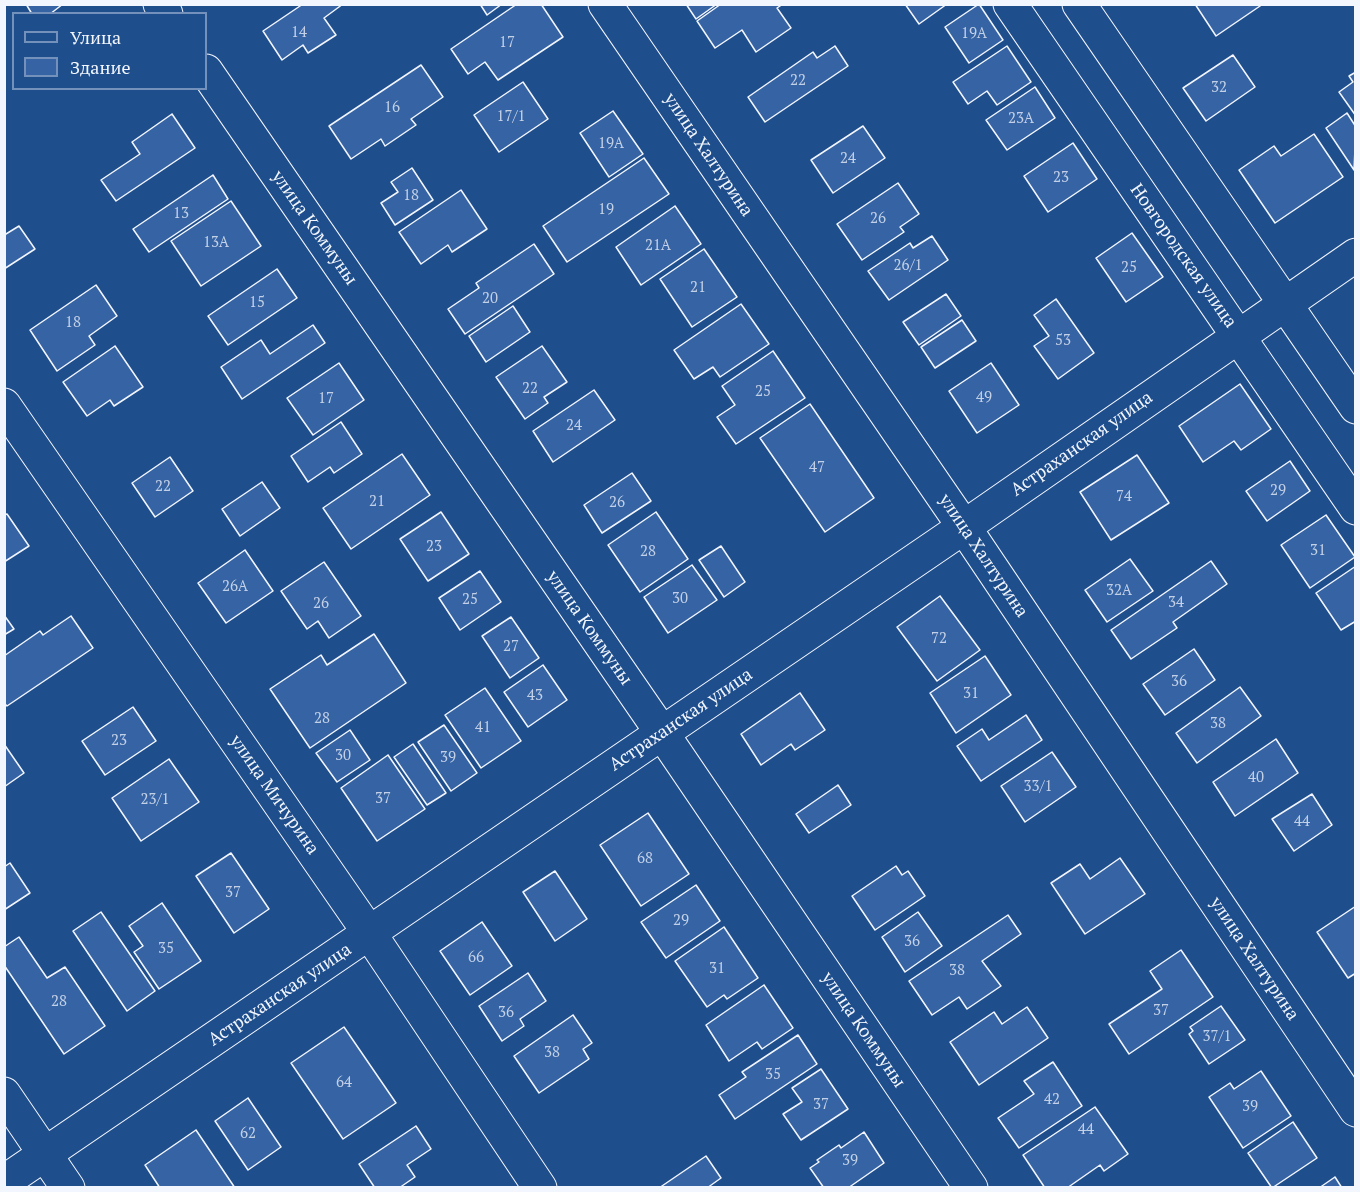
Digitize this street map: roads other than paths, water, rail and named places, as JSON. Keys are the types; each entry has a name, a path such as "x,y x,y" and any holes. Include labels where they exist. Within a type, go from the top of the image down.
{"street":[{"name":"улица Халтурина","path":"605,4 964,527 1356,1110"},
{"name":"Новгородская улица","path":"1010,4 1356,508"},
{"path":"1079,4 1356,407"},
{"name":"улица Коммуны","path":"207,72 662,733 971,1188"},
{"name":"Астраханская улица","path":"4,1182 964,527 1356,255"},
{"name":"улица Мичурина","path":"4,405 370,934 540,1188"},
{"path":"4,1094 68,1188"}]}
